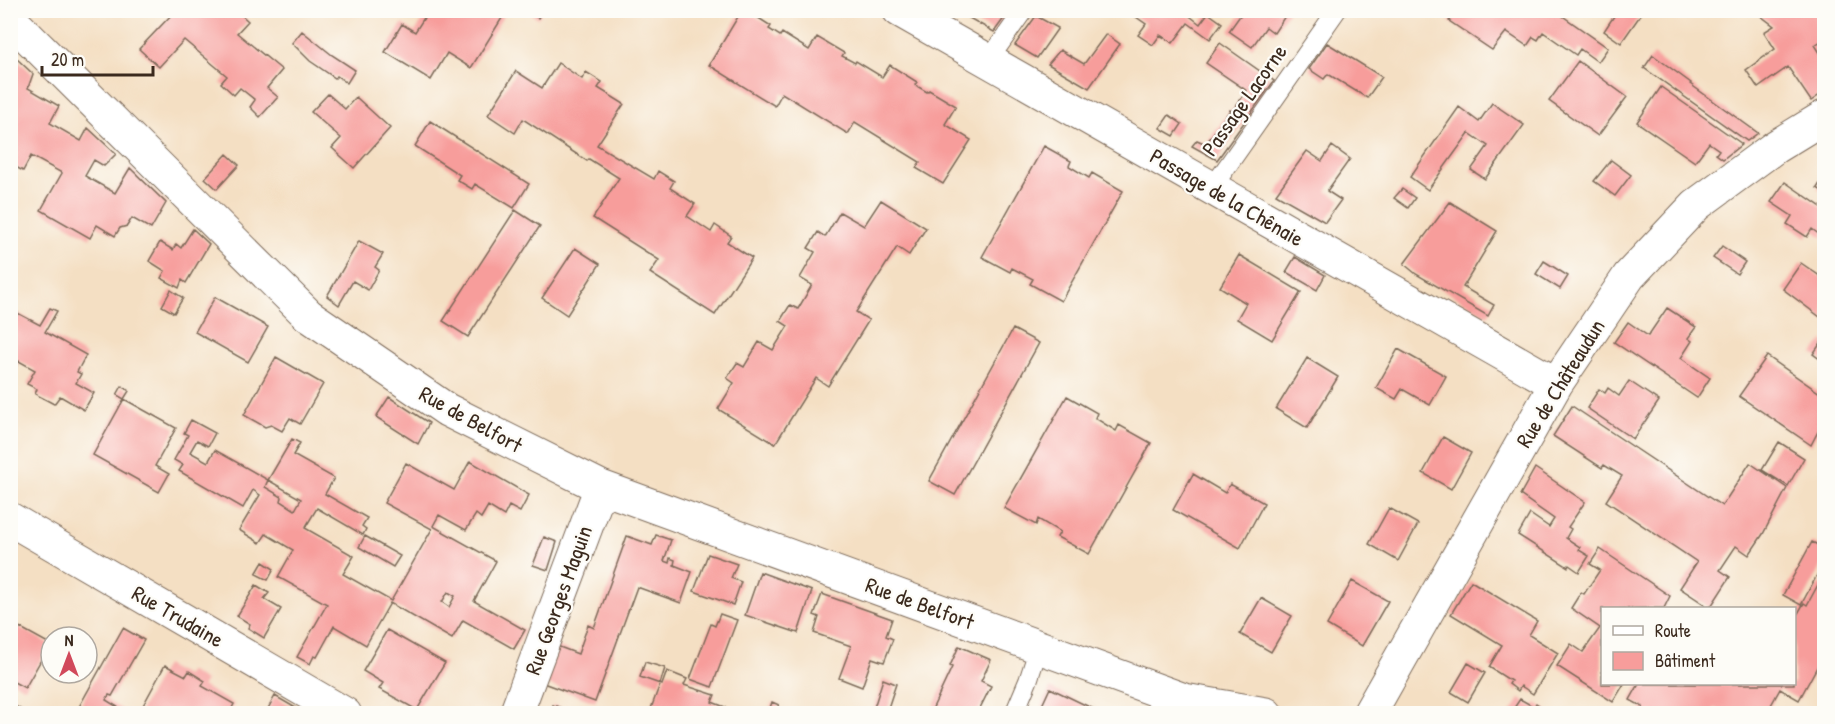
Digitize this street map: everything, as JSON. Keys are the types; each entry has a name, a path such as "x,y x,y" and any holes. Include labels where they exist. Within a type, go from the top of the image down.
{"street":[{"name":"Passage de la Chênaie","path":"899,10 1556,384"},
{"name":"Rue de Belfort","path":"10,19 308,315 447,410 601,487 1184,700 1266,714"},
{"name":"Rue de Châteaudun","path":"1369,714 1556,384 1629,276 1696,205 1775,147 1824,117"},
{"name":"Rue Georges Maguin","path":"516,714 601,487"},
{"name":"Rue Trudaine","path":"10,519 345,714"}],"lane":[{"path":"988,61 1024,10"},
{"name":"Passage Lacorne","path":"1212,188 1337,10"},
{"path":"1014,714 1039,647"}],"building":[{"path":"176,10 236,10 248,21 237,33 282,70 267,88 278,97 260,117 250,107 255,100 240,88 234,95 221,83 227,76 184,40 159,67 139,49"},
{"path":"429,10 507,10 471,68 447,53 431,80 385,52 402,24 415,32"},
{"path":"525,10 543,10 538,18"},
{"path":"742,10 746,10 771,26 769,29 780,36 782,33 809,50 817,37 844,53 842,56 855,63 856,61 882,77 890,65 917,82 915,85 927,92 929,90 956,106 945,124 971,140 943,184 916,168 920,162 855,122 848,134 782,93 775,106 709,65"},
{"path":"955,10 1010,10 994,32"},
{"path":"1126,10 1182,10 1200,24 1208,13 1222,23 1210,39 1188,23 1173,43 1160,35 1153,45 1138,35 1146,24"},
{"path":"1244,10 1289,10 1274,33 1266,27 1252,47 1229,31"},
{"path":"1455,10 1554,10 1608,48 1598,62 1580,49 1576,55 1543,32 1538,40 1533,37 1527,46 1506,32 1492,50 1449,21"},
{"path":"1618,10 1644,10 1621,43 1604,31"},
{"path":"1753,10 1824,10 1824,39 1815,45 1824,59 1824,92 1811,101 1788,67 1758,88 1746,70 1775,49 1764,32 1774,26"},
{"path":"1036,16 1058,28 1037,58 1015,45"},
{"path":"302,31 355,70 347,83 337,76 335,78 310,61 292,43"},
{"path":"1106,34 1120,44 1089,88 1048,64 1060,50 1084,64"},
{"path":"1220,43 1274,81 1217,160 1192,146 1197,140 1206,144 1230,110 1232,111 1247,91 1206,63"},
{"path":"1327,43 1382,77 1367,98 1328,74 1324,79 1309,69"},
{"path":"1653,55 1758,133 1747,141 1644,68"},
{"path":"16,58 33,74 28,88 59,106 50,123 81,141 88,128 116,154 104,166 94,160 85,176 115,193 130,168 166,203 151,229 132,218 127,226 120,228 115,236 97,225 90,238 41,210 62,173 31,156 23,171 10,164 10,68"},
{"path":"1578,61 1627,97 1598,136 1549,101"},
{"path":"558,63 582,79 586,72 602,82 598,88 624,104 597,145 654,179 658,171 674,181 670,188 695,204 687,216 711,232 715,225 731,236 727,242 752,258 715,315 650,273 659,260 593,218 619,178 589,159 587,161 523,119 515,133 488,115 516,71 542,88"},
{"path":"1661,87 1742,144 1723,159 1716,154 1719,150 1709,143 1695,162 1637,122"},
{"path":"328,94 345,109 356,97 390,128 354,168 332,148 341,138 311,112"},
{"path":"1492,103 1524,125 1485,179 1471,170 1488,146 1469,133 1428,190 1410,177 1459,107 1479,122"},
{"path":"1169,115 1182,124 1174,136 1160,128"},
{"path":"430,121 529,184 514,208 475,184 472,189 457,180 460,175 415,146"},
{"path":"1044,146 1071,161 1069,166 1089,178 1092,173 1123,191 1061,301 1030,284 1033,279 1012,268 1010,272 982,257"},
{"path":"1332,146 1350,159 1327,191 1341,200 1325,222 1276,194 1307,151 1322,161"},
{"path":"227,154 239,165 217,189 205,178"},
{"path":"1611,160 1631,175 1615,196 1594,181"},
{"path":"1824,177 1824,192 1817,188"},
{"path":"1785,182 1824,209 1824,238 1812,229 1807,237 1787,224 1792,216 1771,202"},
{"path":"1402,189 1415,198 1408,208 1394,198"},
{"path":"881,200 926,228 909,255 897,247 856,312 869,320 828,386 816,378 775,444 718,409 734,383 727,378 737,363 744,367 759,342 773,350 788,326 780,321 790,305 798,309 812,285 800,278 815,252 808,248 818,232 825,237 840,212 864,226"},
{"path":"1450,202 1497,231 1463,287 1494,305 1488,316 1416,274 1404,264"},
{"path":"515,210 540,226 468,337 443,321"},
{"path":"193,229 209,244 186,283 182,280 179,288 161,278 165,271 149,261 160,242 173,250 176,244 181,248"},
{"path":"359,241 383,254 375,267 379,270 368,290 353,281 339,305 327,296"},
{"path":"1722,246 1745,262 1737,274 1713,258"},
{"path":"575,248 600,264 567,315 542,298"},
{"path":"1239,255 1301,292 1272,340 1237,319 1246,303 1220,287"},
{"path":"1295,257 1325,275 1317,290 1286,272"},
{"path":"1544,261 1568,276 1560,289 1536,274"},
{"path":"1801,263 1824,279 1824,320 1783,289"},
{"path":"171,290 183,298 174,313 162,306"},
{"path":"215,297 268,327 248,362 195,332"},
{"path":"50,308 57,311 45,332 86,355 77,372 81,374 76,383 94,393 84,410 60,396 54,404 35,394 37,389 27,384 35,370 19,361 13,372 10,370 10,309 40,325"},
{"path":"1667,308 1696,327 1688,338 1692,341 1681,358 1710,378 1697,398 1614,342 1628,322 1648,336"},
{"path":"1013,329 1039,343 955,495 929,481"},
{"path":"1824,341 1824,362 1813,354"},
{"path":"1398,349 1446,376 1430,405 1402,389 1396,399 1376,388"},
{"path":"1767,356 1824,396 1824,420 1811,445 1739,396"},
{"path":"276,357 323,384 300,424 290,418 282,431 271,425 265,427 244,415"},
{"path":"1307,358 1338,377 1307,428 1276,409"},
{"path":"1629,381 1659,401 1633,439 1587,408 1599,389 1605,393 1608,388 1619,396"},
{"path":"122,386 129,391 124,399 117,395"},
{"path":"1067,396 1097,413 1095,418 1116,431 1119,425 1151,443 1089,554 1057,537 1060,532 1038,519 1036,525 1004,508"},
{"path":"389,397 429,423 418,444 376,417"},
{"path":"124,399 176,428 155,466 169,474 159,492 93,455"},
{"path":"1572,406 1722,506 1750,463 1787,488 1763,534 1749,555 1736,546 1720,570 1730,577 1708,607 1680,588 1697,562 1606,501 1622,476 1604,465 1602,468 1553,436"},
{"path":"191,420 215,433 208,446 197,440 190,452 208,462 215,450 268,480 292,439 300,443 293,455 334,478 325,494 367,518 362,526 366,529 363,535 317,508 305,528 354,556 343,574 391,601 432,529 384,503 406,463 454,490 470,461 529,495 520,512 509,506 504,516 488,506 481,518 476,514 466,530 439,515 433,526 496,561 474,601 525,630 514,649 463,620 452,639 390,603 366,645 334,626 317,657 314,656 310,664 297,657 327,604 278,577 293,550 266,534 260,543 239,530 260,495 253,490 243,508 179,471 183,465 174,460 188,435 184,433","holes":["268,480 301,499 295,510 281,501 282,497 265,487","448,592 455,596 449,607 442,602"]},
{"path":"1443,437 1471,453 1451,489 1423,473"},
{"path":"1779,442 1804,458 1788,486 1762,470"},
{"path":"1535,468 1585,502 1568,527 1571,529 1566,538 1589,556 1579,572 1518,535 1530,514 1549,527 1554,519 1520,495"},
{"path":"1193,474 1225,493 1230,484 1264,503 1240,548 1173,510"},
{"path":"1389,508 1418,524 1398,561 1369,544"},
{"path":"656,535 671,540 664,561 669,563 670,558 675,560 674,565 692,572 681,603 637,587 595,702 543,683 557,646 578,654 588,625 594,628 627,536 652,545"},
{"path":"365,536 400,556 393,567 359,547"},
{"path":"544,537 557,542 548,570 533,565"},
{"path":"1812,542 1824,548 1824,562 1801,605 1783,595"},
{"path":"1600,549 1670,596 1664,607 1601,607 1601,685 1623,685 1613,702 1557,666 1571,644 1583,652 1600,628 1571,608 1581,592 1584,594 1600,570 1590,564"},
{"path":"708,554 737,564 731,578 741,582 733,605 694,591"},
{"path":"263,562 274,569 268,580 256,574"},
{"path":"760,572 812,591 798,633 745,615"},
{"path":"1352,581 1388,601 1362,646 1327,625"},
{"path":"1471,581 1537,621 1529,635 1558,653 1533,694 1521,686 1518,691 1509,684 1511,681 1489,667 1502,645 1451,614"},
{"path":"1819,583 1824,586 1824,654 1799,700 1780,689 1766,714 1725,714 1715,708 1712,714 1656,714 1651,711 1649,714 1643,714 1640,712 1643,707 1630,700 1638,685 1796,685 1796,617 1804,603 1807,605"},
{"path":"256,585 269,593 264,599 281,609 264,638 248,628 250,624 237,616"},
{"path":"822,594 892,619 886,636 893,639 884,662 872,658 862,687 839,678 851,646 814,633 819,617 814,615"},
{"path":"1261,598 1292,616 1271,652 1240,634"},
{"path":"720,614 737,620 712,687 690,679 711,624 715,626"},
{"path":"10,622 39,638 39,663 25,688 10,680"},
{"path":"123,628 144,640 112,696 109,695 106,700 129,714 75,714 91,685 99,685 99,671"},
{"path":"387,630 445,663 417,710 379,689 383,683 363,671"},
{"path":"959,646 991,660 981,681 991,686 977,714 930,714 952,667 950,666"},
{"path":"645,662 665,668 660,684 640,677"},
{"path":"1468,663 1485,673 1468,702 1451,692"},
{"path":"165,665 186,676 189,671 205,681 202,686 234,704 229,714 144,714 140,711"},
{"path":"667,671 687,679 684,685 715,695 712,702 743,714 649,714"},
{"path":"883,679 896,684 886,714 872,714"},
{"path":"1050,688 1104,714 1038,714"},
{"path":"275,696 306,714 265,714"},
{"path":"1520,699 1534,707 1536,703 1548,711 1547,714 1510,714"},
{"path":"772,702 779,705 777,708 791,714 768,714"},
{"path":"10,703 15,706 28,714 10,714"},
{"path":"553,705 576,713 576,714 549,714"}]}
